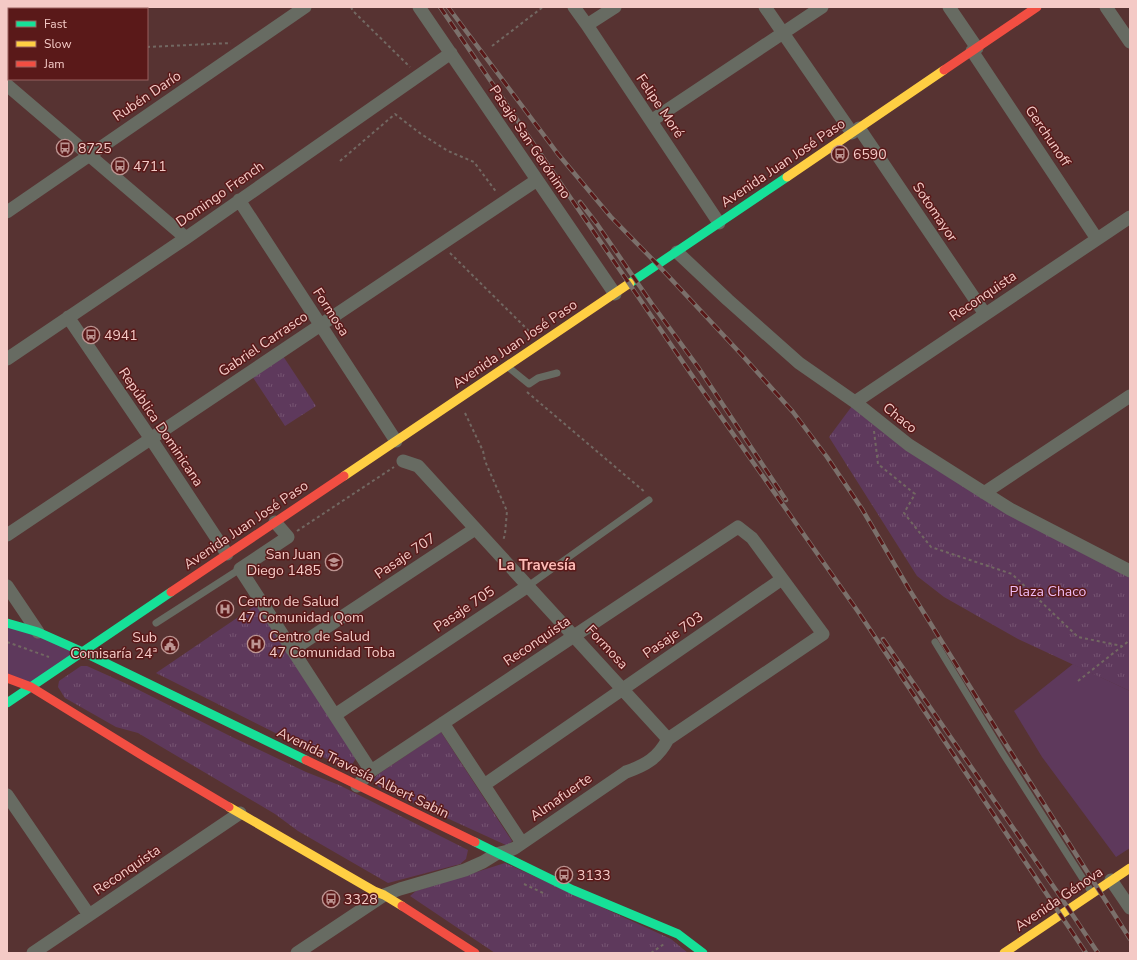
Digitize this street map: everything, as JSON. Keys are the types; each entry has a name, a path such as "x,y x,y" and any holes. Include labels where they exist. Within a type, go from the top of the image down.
{"main road":[{"name":"Avenida Juan José Paso","path":"7,702 677,252 1037,7"},
{"name":"Avenida Travesía Albert Sabin","path":"7,623 38,632 83,652 496,854 573,890 678,934 703,953"},
{"path":"7,678 31,687 148,759 374,891 384,895 475,953"},
{"name":"Avenida Génova","path":"1004,953 1130,868"}],"street":[{"name":"Rubén Darío","path":"7,212 305,7"},
{"name":"Pasaje San Gerónimo","path":"419,7 614,294"},
{"name":"Felipe Moré","path":"574,7 719,223"},
{"path":"587,25 615,7"},
{"name":"Sotomayor","path":"765,7 985,314"},
{"path":"651,121 822,7"},
{"name":"Gerchunoff","path":"949,7 974,50 1097,239"},
{"path":"1106,7 1130,42"},
{"name":"Domingo French","path":"7,359 186,238 450,53"},
{"path":"7,85 186,238"},
{"name":"Gabriel Carrasco","path":"7,535 537,180"},
{"name":"Formosa","path":"239,200 396,441"},
{"name":"Reconquista","path":"854,402 1130,217"},
{"name":"Chaco","path":"677,252 799,363 873,416 908,445 1010,509 1130,571"},
{"name":"República Dominicana","path":"68,317 228,554"},
{"path":"984,493 1130,396"},
{"name":"Formosa","path":"403,461 418,466 668,739"},
{"path":"275,522 288,537 240,569 371,771"},
{"name":"Reconquista","path":"357,786 371,771 738,527 752,538 782,580"},
{"name":"Pasaje 707","path":"292,650 475,528"},
{"name":"Almafuerte","path":"297,953 384,895 465,870 496,854 515,848 626,772 640,767 652,760 663,749 668,739 823,634 782,580"},
{"name":"Pasaje 703","path":"484,785 782,580"},
{"path":"7,586 38,632"},
{"name":"Pasaje 705","path":"335,715 528,586"},
{"path":"443,723 522,843"},
{"path":"7,795 89,915"},
{"name":"Reconquista","path":"33,953 240,813"},
{"path":"1111,880 1130,908"}],"lane":[{"path":"508,366 529,384 538,378 557,373"},
{"name":"Pasaje 705","path":"528,586 649,500"},
{"path":"156,623 240,569"},
{"path":"935,642 1002,752 1092,893"}],"path":[{"path":"351,7 353,11 418,76"},
{"path":"492,46 543,7"},
{"path":"148,47 238,43 244,49"},
{"path":"340,161 394,114 420,134 448,151 474,162 504,202"},
{"path":"441,244 541,343"},
{"path":"529,384 524,390 647,494 649,500"},
{"path":"458,399 483,451 485,461 507,510 505,534 498,553"},
{"path":"873,416 878,464 915,494 904,513 931,547 1012,574 1078,637 1122,646"},
{"path":"288,537 403,461"},
{"path":"1078,681 1130,640"},
{"path":"7,642 48,656"},
{"path":"42,661 50,654"}],"green space":[{"path":"283,356 316,406 285,426 252,376"},
{"name":"Plaza Chaco","path":"855,402 909,445 1130,571 1130,691 1018,639 944,597 917,576 829,437"},
{"path":"256,605 356,758 349,770 156,673"},
{"path":"7,623 83,652 31,687 7,678"},
{"path":"1073,664 1130,691 1130,848 1116,857 1042,757 1014,711"},
{"path":"81,666 87,666 127,684 230,736 306,772 339,785 468,850 466,859 460,864 388,883 298,831 275,814 138,733 116,727 65,698 58,687 59,681"},
{"path":"441,732 512,841 508,846 379,787 375,783 374,779 377,775"},
{"path":"505,863 671,939 688,953 495,953 410,896 416,891"}],"railway":[{"path":"440,7 691,374 859,613 1086,953"},
{"path":"448,7 558,154 611,217 741,354 793,412 827,457 862,509 909,589 1130,939"},
{"path":"580,202 698,367 786,500"},
{"path":"883,639 1098,953"}],"traffic: fast":[{"path":"630,283 787,177"},
{"path":"7,703 171,592"},
{"path":"7,623 38,632 83,652 306,760"},
{"path":"475,842 573,890 678,934 703,953"}],"traffic: slow":[{"path":"787,177 944,70"},
{"path":"344,476 630,283"},
{"path":"229,807 402,906"},
{"path":"1004,953 1130,868"}],"traffic: jam":[{"path":"944,70 1037,7"},
{"path":"171,592 344,476"},
{"path":"7,678 31,687 229,807"},
{"path":"306,760 475,842"},
{"path":"402,906 475,953"}],"place":[{"name":"8725","path":"65,148"},
{"name":"6590","path":"840,154"},
{"name":"4711","path":"120,166"},
{"name":"4941","path":"91,335"},
{"name":"San Juan Diego 1485","path":"334,562"},
{"name":"Centro de Salud 47 Comunidad Qom","path":"225,609"},
{"name":"Centro de Salud 47 Comunidad Toba","path":"256,644"},
{"name":"Sub Comisaría 24ª","path":"170,645"},
{"name":"3133","path":"564,875"},
{"name":"3328","path":"331,899"}],"district":[{"name":"La Travesía","path":"537,565"}]}
